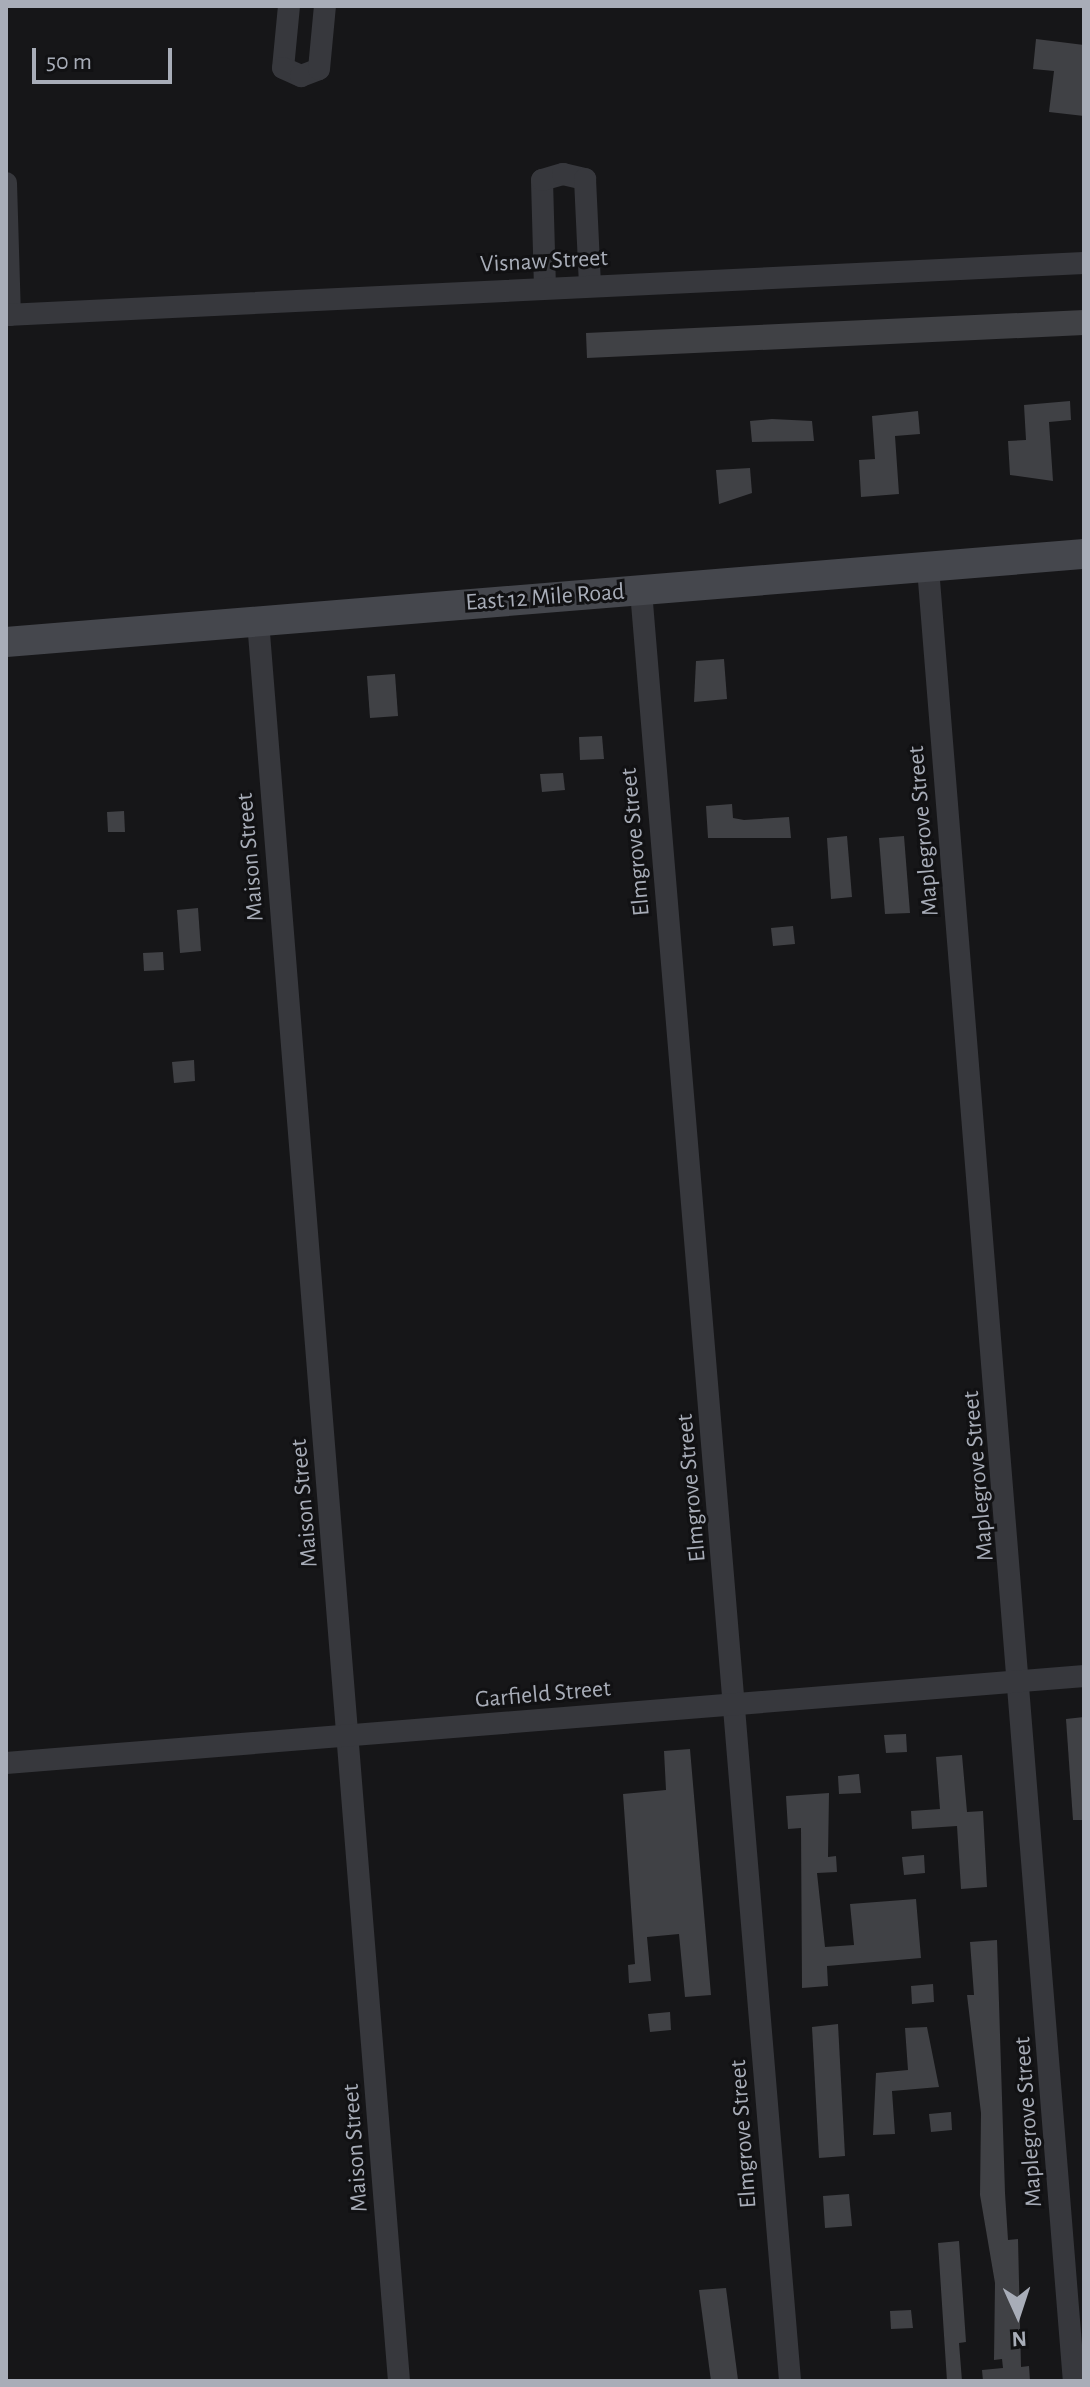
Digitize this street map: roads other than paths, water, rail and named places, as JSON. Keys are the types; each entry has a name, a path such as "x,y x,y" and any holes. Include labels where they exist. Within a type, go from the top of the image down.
{"main road":[{"name":"East 12 Mile Road","path":"6,642 1084,554"}],"street":[{"path":"289,6 283,68 301,76 319,69 325,6"},
{"path":"545,288 542,180 563,174 585,179 590,286"},
{"path":"6,183 8,315"},
{"name":"Visnaw Street","path":"8,315 1084,263"},
{"name":"Maplegrove Street","path":"928,568 1023,1680 1074,2381"},
{"name":"Elmgrove Street","path":"641,591 737,1704 790,2381"},
{"name":"Maison Street","path":"258,621 351,1739 399,2381"},
{"name":"Garfield Street","path":"6,1763 351,1739 1084,1676"}]}
